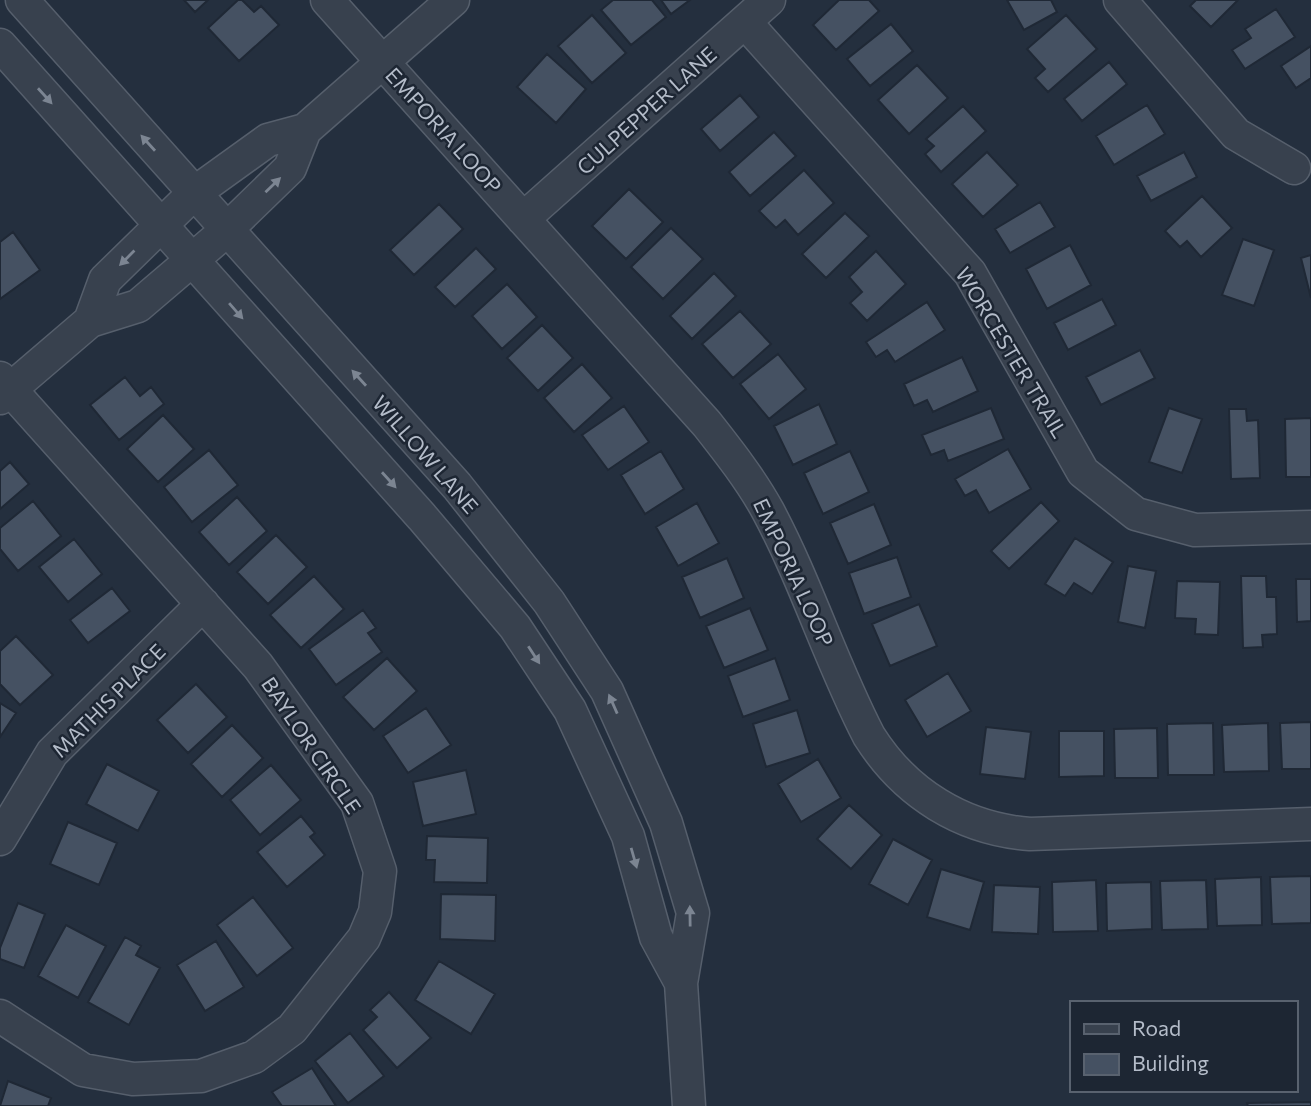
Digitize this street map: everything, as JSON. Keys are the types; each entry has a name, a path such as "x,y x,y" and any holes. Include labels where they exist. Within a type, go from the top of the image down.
{"street":[{"name":"WILLOW LANE","path":"22,0 457,486 549,602 607,691 666,823 692,913 681,983 689,1106"},
{"name":"EMPORIA LOOP","path":"327,0 707,424 749,480 778,531 869,736 886,761 918,793 961,819 1010,832 1311,824"},
{"path":"90,321 105,280 194,194 268,141 305,130 453,0"},
{"name":"CULPEPPER LANE","path":"523,219 769,0"},
{"path":"1120,0 1236,134 1294,168"},
{"name":"WORCESTER TRAIL","path":"745,22 970,273 1083,472 1136,514 1195,530 1311,527"},
{"name":"WILLOW LANE","path":"0,45 422,517 516,627 570,710 628,836 656,937 681,983"},
{"path":"3,388 90,321 138,306 226,230 290,168 305,130"},
{"name":"BAYLOR CIRCLE","path":"0,1016 83,1070 133,1079 201,1076 254,1057 292,1029 364,938 374,912 380,871 357,803 258,666 3,388"},
{"name":"MATHIS PLACE","path":"0,839 52,753 203,604"}],"building":[{"path":"184,0 208,0 195,12"},
{"path":"238,0 242,0 254,12 261,6 279,25 239,61 208,28"},
{"path":"613,0 652,0 666,17 631,45 601,10"},
{"path":"661,0 690,0 671,14"},
{"path":"839,0 869,0 879,11 836,50 813,25"},
{"path":"1007,0 1051,0 1057,12 1024,30"},
{"path":"1196,0 1238,0 1211,27 1190,6"},
{"path":"1276,9 1295,37 1245,69 1232,50 1251,38 1245,29"},
{"path":"592,15 626,53 592,83 558,46"},
{"path":"1066,15 1097,49 1048,92 1035,78 1045,69 1027,49"},
{"path":"891,24 913,51 870,86 847,59"},
{"path":"1311,46 1311,78 1296,88 1281,66"},
{"path":"547,54 586,89 556,123 517,87"},
{"path":"1109,62 1127,84 1082,121 1064,99"},
{"path":"917,65 948,98 909,134 878,100"},
{"path":"740,95 759,117 720,151 701,129"},
{"path":"1147,105 1165,134 1114,165 1096,136"},
{"path":"963,106 986,131 941,172 925,154 934,146 926,139"},
{"path":"774,132 796,156 750,196 729,172"},
{"path":"987,152 1018,185 983,217 952,184"},
{"path":"1184,152 1197,177 1151,201 1137,176"},
{"path":"804,170 834,203 798,235 785,220 776,228 759,211"},
{"path":"629,189 663,222 626,259 592,226"},
{"path":"1202,196 1232,228 1201,257 1187,241 1180,247 1165,231"},
{"path":"1040,202 1055,227 1010,253 995,229"},
{"path":"439,204 463,229 414,275 390,250"},
{"path":"845,213 869,236 826,278 802,254"},
{"path":"671,228 703,259 663,299 631,267"},
{"path":"13,232 40,270 0,299 0,242"},
{"path":"1243,239 1274,250 1254,306 1222,295"},
{"path":"1070,245 1091,285 1047,309 1026,269"},
{"path":"476,248 496,269 455,307 435,287"},
{"path":"876,251 906,284 867,321 850,303 862,292 849,277"},
{"path":"1311,255 1311,298 1301,258"},
{"path":"714,273 736,296 692,339 670,316"},
{"path":"507,284 537,317 502,349 472,316"},
{"path":"1102,299 1116,325 1068,350 1054,323"},
{"path":"927,302 945,330 895,362 887,350 876,357 866,342"},
{"path":"740,311 771,344 733,378 702,344"},
{"path":"542,325 573,358 538,391 507,358"},
{"path":"1140,350 1155,378 1101,405 1086,377"},
{"path":"778,354 806,389 769,419 740,384"},
{"path":"962,357 978,391 933,412 927,400 914,406 904,384"},
{"path":"582,364 612,398 574,432 544,398"},
{"path":"125,377 140,396 151,387 164,404 119,440 90,405"},
{"path":"819,404 837,444 793,465 774,426"},
{"path":"624,406 649,442 608,470 582,435"},
{"path":"991,408 1004,439 948,461 944,450 931,455 922,435"},
{"path":"1169,408 1202,419 1182,473 1149,462"},
{"path":"1229,409 1246,409 1247,421 1258,420 1260,478 1231,479"},
{"path":"163,415 194,449 158,482 127,449"},
{"path":"1311,418 1311,477 1286,477 1285,419"},
{"path":"1008,449 1031,489 989,513 976,490 965,496 955,479"},
{"path":"209,450 238,485 192,522 164,487"},
{"path":"661,451 684,489 645,514 621,475"},
{"path":"850,451 869,492 823,514 804,473"},
{"path":"10,462 29,484 0,509 0,471"},
{"path":"237,497 267,531 229,565 199,532"},
{"path":"33,501 61,536 18,571 0,549 0,528"},
{"path":"1041,502 1059,521 1009,569 991,551"},
{"path":"697,503 719,543 678,566 656,527"},
{"path":"874,504 891,545 848,564 830,523"},
{"path":"276,535 307,567 268,604 237,572"},
{"path":"1075,538 1113,562 1092,594 1074,583 1065,596 1045,584"},
{"path":"74,539 102,574 68,602 39,567"},
{"path":"897,557 911,597 864,614 849,573"},
{"path":"727,558 744,598 700,618 682,577"},
{"path":"1128,566 1156,571 1145,628 1118,622"},
{"path":"314,576 344,609 301,648 270,615"},
{"path":"1241,576 1266,576 1267,597 1276,597 1277,634 1262,635 1263,647 1243,648"},
{"path":"1296,579 1311,579 1311,621 1297,622"},
{"path":"1177,581 1220,582 1218,635 1195,634 1196,619 1175,618"},
{"path":"112,588 130,611 88,643 70,620"},
{"path":"919,604 937,646 890,666 872,624"},
{"path":"750,608 768,650 724,668 706,626"},
{"path":"363,610 376,628 368,633 382,652 336,685 309,649"},
{"path":"16,636 53,675 20,705 0,684 0,651"},
{"path":"387,658 417,691 374,730 343,697"},
{"path":"775,658 790,700 743,717 728,676"},
{"path":"948,673 971,711 927,737 905,700"},
{"path":"196,684 227,717 188,753 157,720"},
{"path":"0,703 16,713 0,737"},
{"path":"426,708 451,745 408,773 383,736"},
{"path":"797,710 810,753 766,767 753,724"},
{"path":"1311,722 1311,769 1282,769 1280,723"},
{"path":"1213,723 1214,775 1168,775 1167,724"},
{"path":"1268,723 1269,771 1224,772 1222,725"},
{"path":"232,725 263,758 222,797 191,764"},
{"path":"986,727 1031,732 1025,779 980,774"},
{"path":"1157,728 1158,778 1115,778 1114,729"},
{"path":"1059,731 1104,731 1104,776 1059,777"},
{"path":"818,759 841,798 801,822 778,784"},
{"path":"107,764 159,791 138,831 86,804"},
{"path":"271,765 301,800 260,835 230,800"},
{"path":"466,770 476,814 423,826 413,782"},
{"path":"849,805 882,835 851,869 817,839"},
{"path":"301,816 315,833 310,837 325,855 287,887 257,852"},
{"path":"68,822 117,843 99,885 50,864"},
{"path":"427,836 488,838 487,883 434,882 435,860 426,860"},
{"path":"893,839 932,860 908,905 869,884"},
{"path":"941,869 984,882 970,930 927,917"},
{"path":"1311,876 1311,923 1272,924 1270,877"},
{"path":"1261,877 1262,925 1217,926 1215,879"},
{"path":"1096,880 1098,931 1053,932 1052,882"},
{"path":"1206,880 1208,929 1162,930 1160,881"},
{"path":"1151,882 1152,929 1107,931 1106,883"},
{"path":"994,885 1040,887 1038,934 992,932"},
{"path":"441,894 496,895 495,941 440,939"},
{"path":"253,897 293,948 257,976 217,925"},
{"path":"18,903 45,914 24,968 0,959 0,948"},
{"path":"66,925 106,946 78,998 38,976"},
{"path":"125,937 141,946 136,955 160,968 129,1025 88,1002"},
{"path":"216,941 244,987 205,1011 177,965"},
{"path":"439,961 495,994 471,1034 415,1000"},
{"path":"389,992 431,1038 397,1068 363,1030 377,1017 370,1010"},
{"path":"350,1033 384,1076 348,1103 315,1061"},
{"path":"312,1068 336,1106 282,1106 272,1092"},
{"path":"8,1081 51,1098 48,1106 0,1106"},
{"path":"1311,1102 1311,1106 1248,1106 1247,1103"}]}
